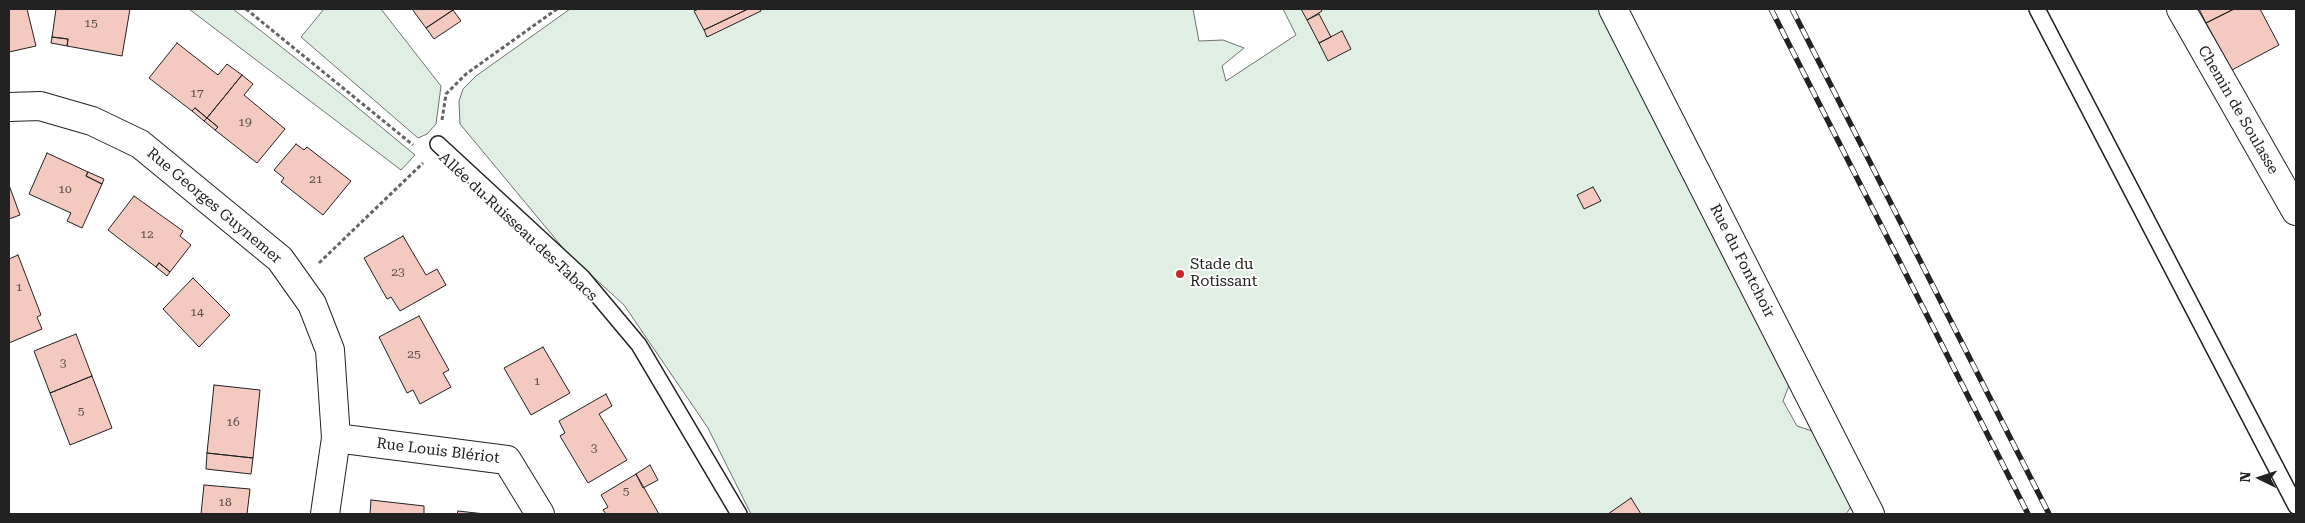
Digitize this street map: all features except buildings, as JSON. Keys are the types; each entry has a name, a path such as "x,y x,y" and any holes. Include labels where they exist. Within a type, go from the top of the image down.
{"street":[{"name":"Rue du Fontchoir","path":"1613,9 1870,514"},
{"name":"Chemin de Soulasse","path":"2180,9 2296,211"},
{"name":"Rue Georges Guynemer","path":"9,107 40,106 92,121 140,144 280,259 312,304 330,350 336,438 325,514"},
{"name":"Rue Louis Blériot","path":"336,438 507,460 540,514"}],"lane":[{"path":"2036,9 2296,506"},
{"path":"438,144 582,277 639,345 739,514"}],"path":[{"name":"Allée du Ruisseau des Tabacs","path":"246,9 429,158"},
{"path":"297,283 352,233 429,158 438,144 446,94 466,74 557,9"}],"green space":[{"path":"189,9 233,9 415,155 401,170"},
{"path":"324,9 381,9 441,86 436,124 427,134 418,138 301,37"},
{"path":"570,9 1193,9 1199,41 1223,40 1244,48 1222,66 1226,81 1296,35 1283,9 1599,9 1791,380 1783,401 1797,426 1818,433 1852,500 1850,508 1846,514 751,514 708,428 624,305 568,254 460,124 459,101 463,89 476,76"}],"railway":[{"path":"1771,9 2028,514"},
{"path":"1792,9 2049,514"}],"place":[{"name":"Stade du Rotissant","path":"1180,274"}]}
